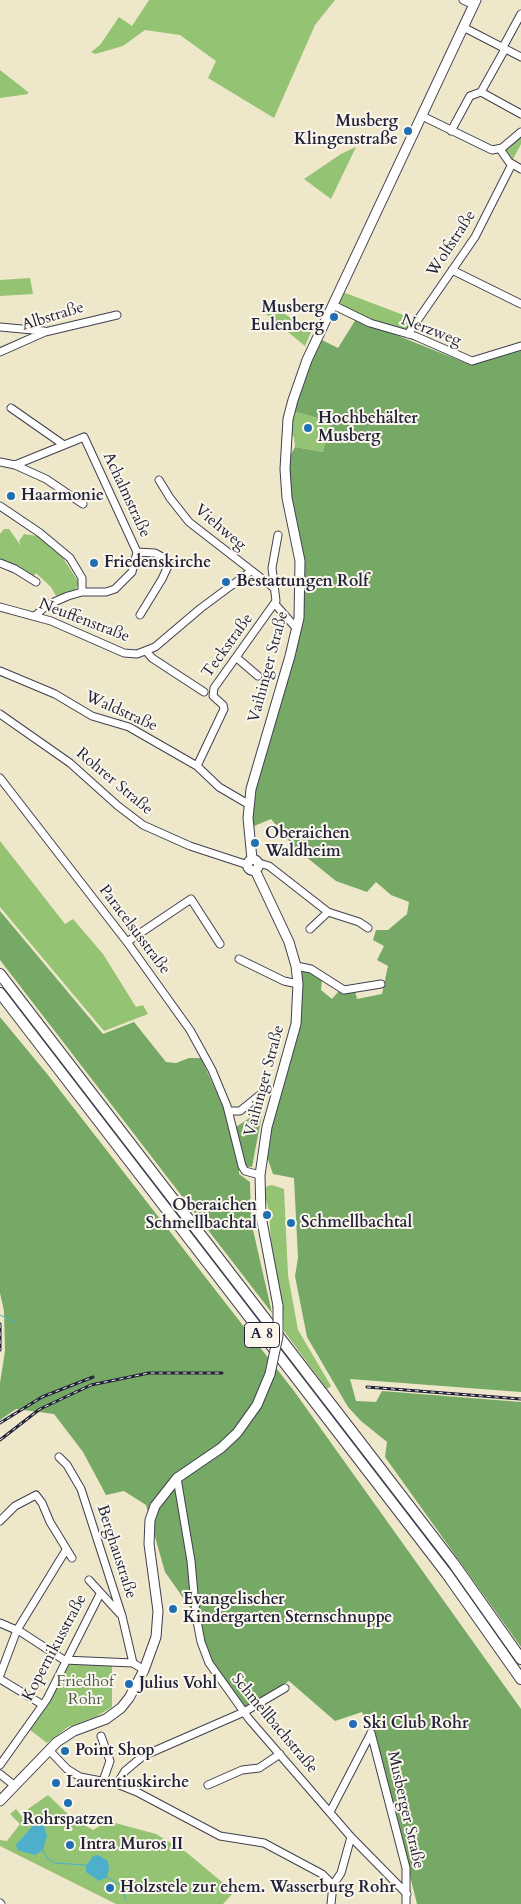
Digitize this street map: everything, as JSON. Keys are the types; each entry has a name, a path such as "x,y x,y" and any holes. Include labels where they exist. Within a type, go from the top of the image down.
{"highway":[{"name":"A 8","path":"0,974 454,1564 521,1659"},
{"name":"A 8","path":"0,993 441,1567 521,1680"}],"main road":[{"name":"Vaihinger Straße","path":"0,1801 65,1736 114,1714 129,1698 144,1670 154,1643 158,1624 148,1544 150,1520 158,1500 177,1478 221,1448 237,1433 257,1405 270,1374 278,1336 278,1306 261,1216 260,1175 267,1127 296,1024 298,984 296,966 289,942 253,864 248,804 253,780 297,629 301,586 300,560 290,510 285,469 288,419 301,376 475,3"}],"street":[{"path":"463,0 475,3"},
{"path":"452,131 470,96 481,92 521,14"},
{"path":"463,27 521,57"},
{"path":"481,92 521,114"},
{"path":"422,116 486,148 500,149 521,132"},
{"path":"500,149 512,164 521,169"},
{"name":"Wolfstraße","path":"408,334 475,237 512,164"},
{"path":"452,270 521,304"},
{"name":"Nerzweg","path":"333,305 370,323 408,334 472,362 521,346"},
{"name":"Albstraße","path":"0,352 45,332 117,315"},
{"path":"0,328 45,332"},
{"path":"11,408 64,445"},
{"name":"Achalmstraße","path":"35,616 40,610 57,600 82,592 106,592 122,584 132,572 137,552 84,437 64,445"},
{"path":"15,465 64,445"},
{"path":"0,462 15,465 46,479 83,504"},
{"name":"Viehweg","path":"159,480 188,522 274,588"},
{"path":"0,506 40,532 70,558 82,578 82,592"},
{"path":"278,535 272,568 276,594 275,604 297,629"},
{"path":"137,552 155,553 166,558 169,564 140,615"},
{"path":"0,563 15,569 36,582"},
{"name":"Neuffenstraße","path":"0,606 35,616 124,653 146,651 251,571"},
{"name":"Teckstraße","path":"197,766 224,709 212,692 275,604"},
{"path":"146,651 152,658 204,692"},
{"path":"237,658 258,676"},
{"name":"Waldstraße","path":"0,671 55,694 92,716 129,727 197,766 219,787 248,804"},
{"name":"Rohrer Straße","path":"0,714 70,763 143,826 190,846 253,864 268,866 328,912 358,922 368,928"},
{"name":"Paracelsusstraße","path":"0,778 127,942 190,1030 212,1070 229,1111 244,1171 260,1175"},
{"path":"127,942 191,899 220,944"},
{"path":"310,929 328,912"},
{"path":"240,958 284,981 298,984"},
{"path":"296,966 311,969 344,990 381,984"},
{"path":"229,1111 240,1111 261,1094"},
{"name":"Berghaustraße","path":"59,1457 67,1465 80,1489 122,1616 133,1663"},
{"name":"Schmellbachstraße","path":"177,1478 191,1561 201,1642 209,1663 244,1712 351,1837 407,1894"},
{"path":"0,1521 15,1506 36,1495 72,1558"},
{"path":"43,1705 0,1677 17,1630 66,1550"},
{"path":"88,1580 122,1616"},
{"name":"Kopernikusstraße","path":"0,1764 43,1705 100,1594"},
{"path":"0,1623 17,1630 67,1660 133,1663 144,1670"},
{"path":"117,1784 125,1771 143,1756 244,1712 285,1688"},
{"name":"Musberger Straße","path":"363,1747 371,1733 376,1745 406,1868 406,1904"},
{"path":"101,1736 110,1761 103,1781"},
{"path":"330,1812 363,1747 376,1745"},
{"path":"49,1750 67,1768 80,1777 117,1784 137,1792 216,1834 264,1844 322,1874 332,1885"},
{"path":"208,1785 242,1770 259,1768 280,1754"},
{"path":"0,1774 16,1786"},
{"path":"330,1904 332,1885 341,1873 351,1837"}],"green space":[{"path":"149,0 335,0 315,25 274,118 208,78 216,61 180,35 145,30 123,46 95,54 91,52 100,45 119,17 132,26"},
{"path":"0,70 28,92 28,94 0,98"},
{"path":"521,135 521,144 512,161 505,153 506,150"},
{"path":"356,147 331,199 304,179 341,154"},
{"path":"30,278 33,294 0,296 0,280"},
{"path":"340,291 414,319 404,336 373,327 339,302"},
{"path":"266,301 311,332 305,346 261,310"},
{"path":"356,319 471,365 521,349 521,1392 350,1379 356,1401 376,1402 382,1391 521,1402 521,1647 385,1457 387,1442 361,1421 348,1407 307,1337 295,1276 298,1258 294,1178 273,1174 266,1154 287,1055 301,971 306,970 322,979 321,990 332,999 338,992 355,991 357,999 382,994 388,966 377,960 384,946 373,940 376,930 388,930 407,914 409,902 391,895 376,882 367,892 336,881 295,848 271,819 254,826 251,810 252,794 299,626 304,597 288,486 288,460 295,447 323,452 332,422 293,411 302,383 322,340 338,348"},
{"path":"293,411 332,422 324,452 295,447 294,437 288,431"},
{"path":"4,529 9,529 21,546 19,541 24,534 37,536 63,558 79,583 76,589 56,596 51,587 36,573 32,578 0,562 0,534"},
{"path":"0,841 65,924 73,919 103,954 136,1007 143,1005 148,1014 104,1031 0,907"},
{"path":"0,911 103,1034 134,1022 166,1062 176,1063 189,1058 201,1058 233,1129 263,1109 252,1167 239,1166 239,1174 250,1182 251,1221 272,1313 0,960"},
{"path":"0,1017 48,1075 294,1391 521,1709 521,1904 417,1904 377,1743 362,1712 335,1721 289,1681 244,1712 209,1663 196,1616 165,1572 146,1505 124,1491 106,1495 83,1452 54,1414 16,1409 0,1420 0,1383 5,1351 4,1311 0,1293"},
{"path":"272,1185 284,1189 288,1275 298,1330 331,1386 327,1389 284,1331 283,1307 271,1244 269,1211 264,1192 267,1186"},
{"name":"Friedhof Rohr","path":"69,1663 112,1665 112,1707 95,1717 68,1727 47,1743 29,1729"},
{"path":"48,1795 71,1817 93,1830 108,1821 156,1834 186,1852 234,1892 223,1904 116,1904 0,1846 0,1840 7,1841 20,1824 10,1814 16,1809 22,1817 28,1809"}],"water":[{"path":"37,1821 44,1826 47,1836 43,1850 35,1855 17,1850 18,1848 15,1846"},
{"path":"98,1855 108,1861 109,1869 107,1877 99,1881 86,1872 86,1866 93,1856"}],"waterway":[{"path":"0,1315 15,1322"},
{"path":"43,1850 47,1858 55,1863 86,1865"},
{"path":"107,1877 120,1885 126,1899"}],"railway":[{"path":"0,1324 0,1350"},
{"path":"0,1440 40,1409 91,1385 149,1373 222,1373"},
{"path":"0,1423 42,1397 93,1377"},
{"path":"367,1387 521,1399"}],"place":[{"name":"Musberg Klingenstraße","path":"408,131"},
{"name":"Musberg Eulenberg","path":"334,317"},
{"name":"Hochbehälter Musberg","path":"308,428"},
{"name":"Haarmonie","path":"11,496"},
{"name":"Friedenskirche","path":"94,563"},
{"name":"Bestattungen Rolf","path":"226,582"},
{"name":"Oberaichen Waldheim","path":"255,843"},
{"name":"Oberaichen Schmellbachtal","path":"267,1215"},
{"name":"Schmellbachtal","path":"291,1223"},
{"name":"Evangelischer Kindergarten Sternschnuppe","path":"173,1609"},
{"name":"Julius Vohl","path":"129,1684"},
{"name":"Ski Club Rohr","path":"353,1724"},
{"name":"Point Shop","path":"65,1751"},
{"name":"Laurentiuskirche","path":"56,1783"},
{"name":"Rohrspatzen","path":"68,1803"},
{"name":"Intra Muros II","path":"70,1845"},
{"name":"Holzstele zur ehem. Wasserburg Rohr","path":"110,1888"}]}
